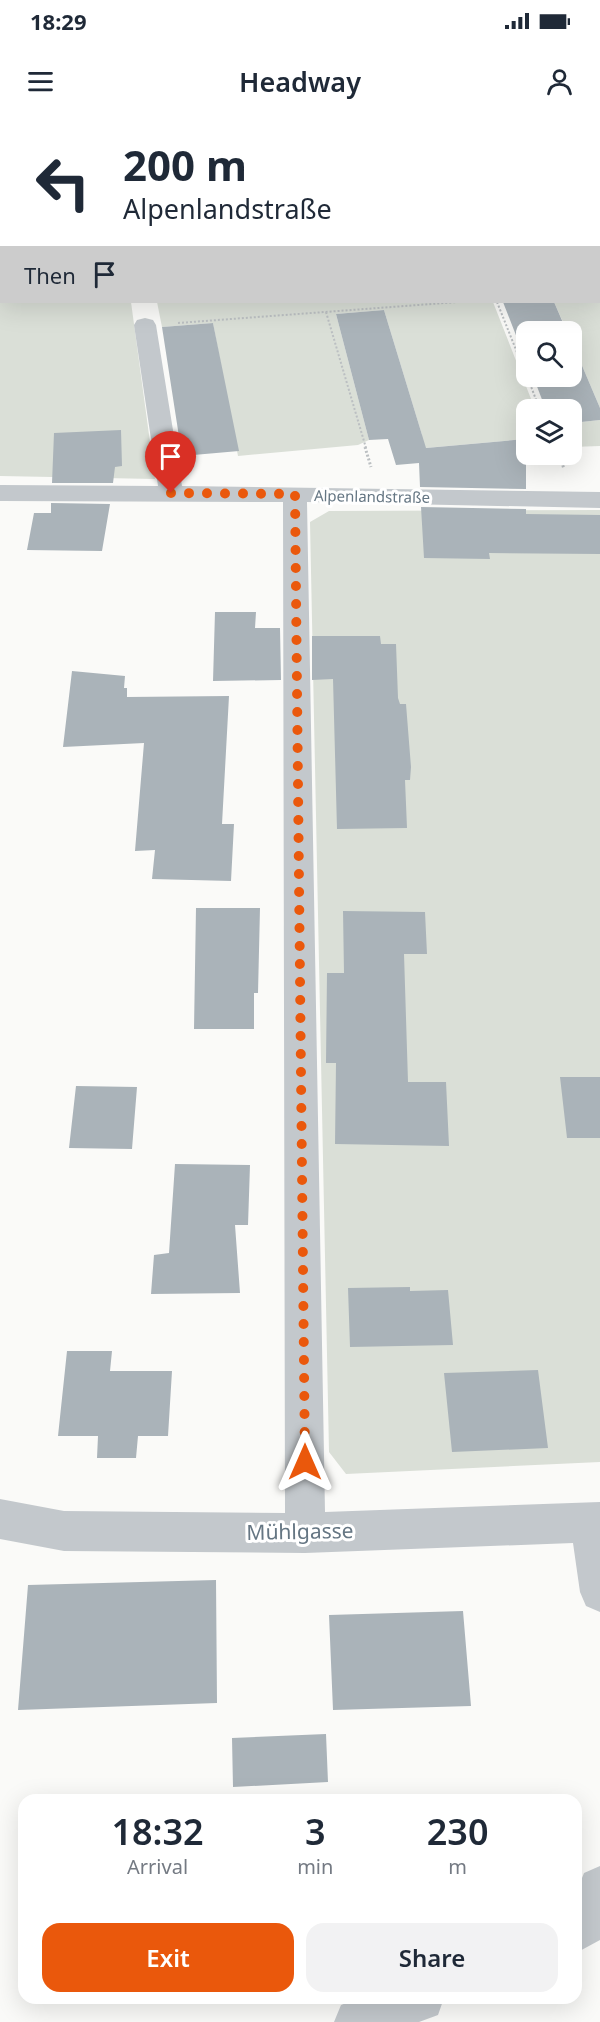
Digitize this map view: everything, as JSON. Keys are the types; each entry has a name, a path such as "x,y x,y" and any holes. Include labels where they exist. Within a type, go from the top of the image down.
{"street":[{"path":"145,326 171,493"},
{"name":"Alpenlandstraße","path":"0,493 295,494 600,500"},
{"path":"295,494 305,1533"},
{"name":"Mühlgasse","path":"0,1519 64,1531 305,1533 595,1523"},
{"path":"595,1523 600,1592"},
{"path":"582,1926 588,1921 600,1889"},
{"path":"358,2022 405,2004"}],"path":[{"path":"145,326 445,303"},
{"path":"497,303 516,349"},
{"path":"326,312 380,496"}],"shaded area":[{"path":"0,303 131,303 155,479 0,476"},
{"path":"157,303 493,303 516,361 516,387 526,387 531,399 516,399 516,440 392,451 422,435 384,310 336,314 369,440 358,445 238,456 213,323 162,327"},
{"path":"554,303 600,303 600,408 582,366 582,321 563,321"},
{"path":"600,420 600,446 582,447 582,422"},
{"path":"600,510 600,1462 346,1474 329,1452 310,522 329,511"}],"building":[{"path":"503,303 554,303 562,321 516,321 516,335"},
{"path":"384,310 426,448 516,440 516,465 526,465 526,489 420,487 419,463 396,465 388,439 369,440 336,314"},
{"path":"213,323 239,451 182,456 162,327"},
{"path":"582,366 600,408 600,420 582,422 582,399 542,399 537,387 582,387"},
{"path":"121,430 122,466 115,467 113,483 52,483 54,433"},
{"path":"51,503 110,504 102,551 27,550 34,513 51,513"},
{"path":"421,507 526,509 526,514 600,515 600,554 489,553 490,559 424,558"},
{"path":"215,612 256,612 255,628 280,628 281,680 213,681"},
{"path":"312,636 380,636 381,644 396,644 398,698 400,704 406,704 411,767 410,780 405,780 407,828 337,829 333,679 312,680"},
{"path":"72,671 125,676 124,688 127,688 127,697 229,696 222,824 234,824 231,881 152,879 155,850 135,851 144,743 63,747"},
{"path":"196,908 260,908 258,993 254,993 254,1029 194,1029"},
{"path":"343,911 425,912 427,954 404,954 408,1082 446,1082 449,1146 335,1144 336,1063 326,1063 327,973 344,973"},
{"path":"560,1077 600,1077 600,1138 567,1138"},
{"path":"76,1086 137,1087 132,1149 69,1148"},
{"path":"175,1164 250,1165 248,1225 235,1225 240,1293 151,1294 154,1255 169,1253"},
{"path":"410,1287 410,1291 448,1290 453,1345 350,1347 348,1288"},
{"path":"67,1351 112,1351 110,1371 172,1371 168,1436 138,1436 136,1458 97,1458 98,1436 58,1436"},
{"path":"538,1370 548,1448 452,1452 444,1373"},
{"path":"216,1580 217,1703 18,1710 28,1585"},
{"path":"463,1611 471,1706 333,1710 329,1615"},
{"path":"326,1734 328,1782 233,1787 232,1738"}],"route":[{"path":"171,493 295,494 305,1462"}]}
